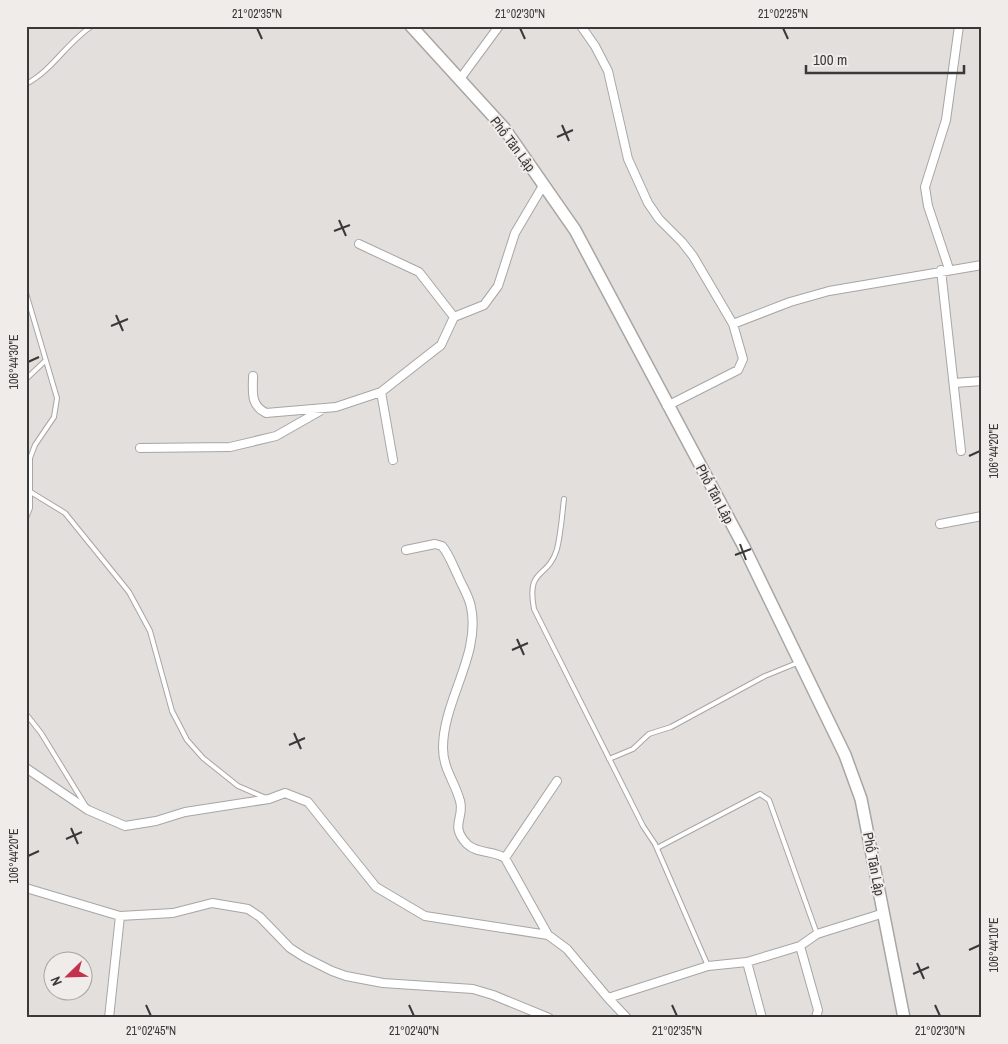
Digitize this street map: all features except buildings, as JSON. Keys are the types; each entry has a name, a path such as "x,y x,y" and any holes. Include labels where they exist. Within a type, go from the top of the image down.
{"main road":[{"name":"Phố Tân Lập","path":"411,26 504,128 575,230 667,406 744,547 845,755 861,799 904,1018"}],"street":[{"path":"460,79 499,26"},
{"path":"581,26 596,46 608,71 628,159 648,203 659,219 688,248 733,324 743,359 741,366 667,406"},
{"path":"958,26 946,120 925,187 928,206 946,269 961,451"},
{"path":"253,376 255,404 266,413 321,410 381,392 441,346 454,317 484,305 498,286 516,233 544,184"},
{"path":"358,244 419,272 454,317"},
{"path":"733,324 822,292 946,269 982,265"},
{"path":"954,383 982,381"},
{"path":"381,392 393,460"},
{"path":"140,448 230,447 276,436 321,410"},
{"path":"940,524 981,519"},
{"path":"406,550 435,544 442,546 470,605 471,635 445,727 443,755 448,776 461,803 458,826 465,842 473,848 495,853 505,858 548,936"},
{"path":"26,768 88,810 125,826 156,821 185,812 269,799 285,794 308,802 376,887 425,916 548,936 557,940 577,960 627,1018"},
{"path":"505,858 557,781"},
{"path":"26,888 120,916 173,913 212,903 248,909 260,917 290,948 304,958 332,971 383,983 473,989 494,995 549,1018"},
{"path":"608,998 708,966 747,962 800,946 817,934 884,913"},
{"path":"109,1018 120,916"},
{"path":"800,946 818,1010 816,1018"},
{"path":"747,962 762,1018"}],"lane":[{"path":"26,84 51,67 72,42 92,26"},
{"path":"26,293 45,361 54,384 57,405 52,422 31,452 30,508 26,518"},
{"path":"26,379 45,361"},
{"path":"29,491 59,508 78,526 136,603 157,650 172,711 187,740 203,758 238,786 269,799"},
{"path":"564,499 556,549 548,565 534,579 531,594 534,609 608,759 643,826 657,848 708,966"},
{"path":"608,759 633,749 649,734 671,727 765,676 800,662"},
{"path":"26,714 41,733 88,810"},
{"path":"657,848 760,794 768,800 817,934"}]}
